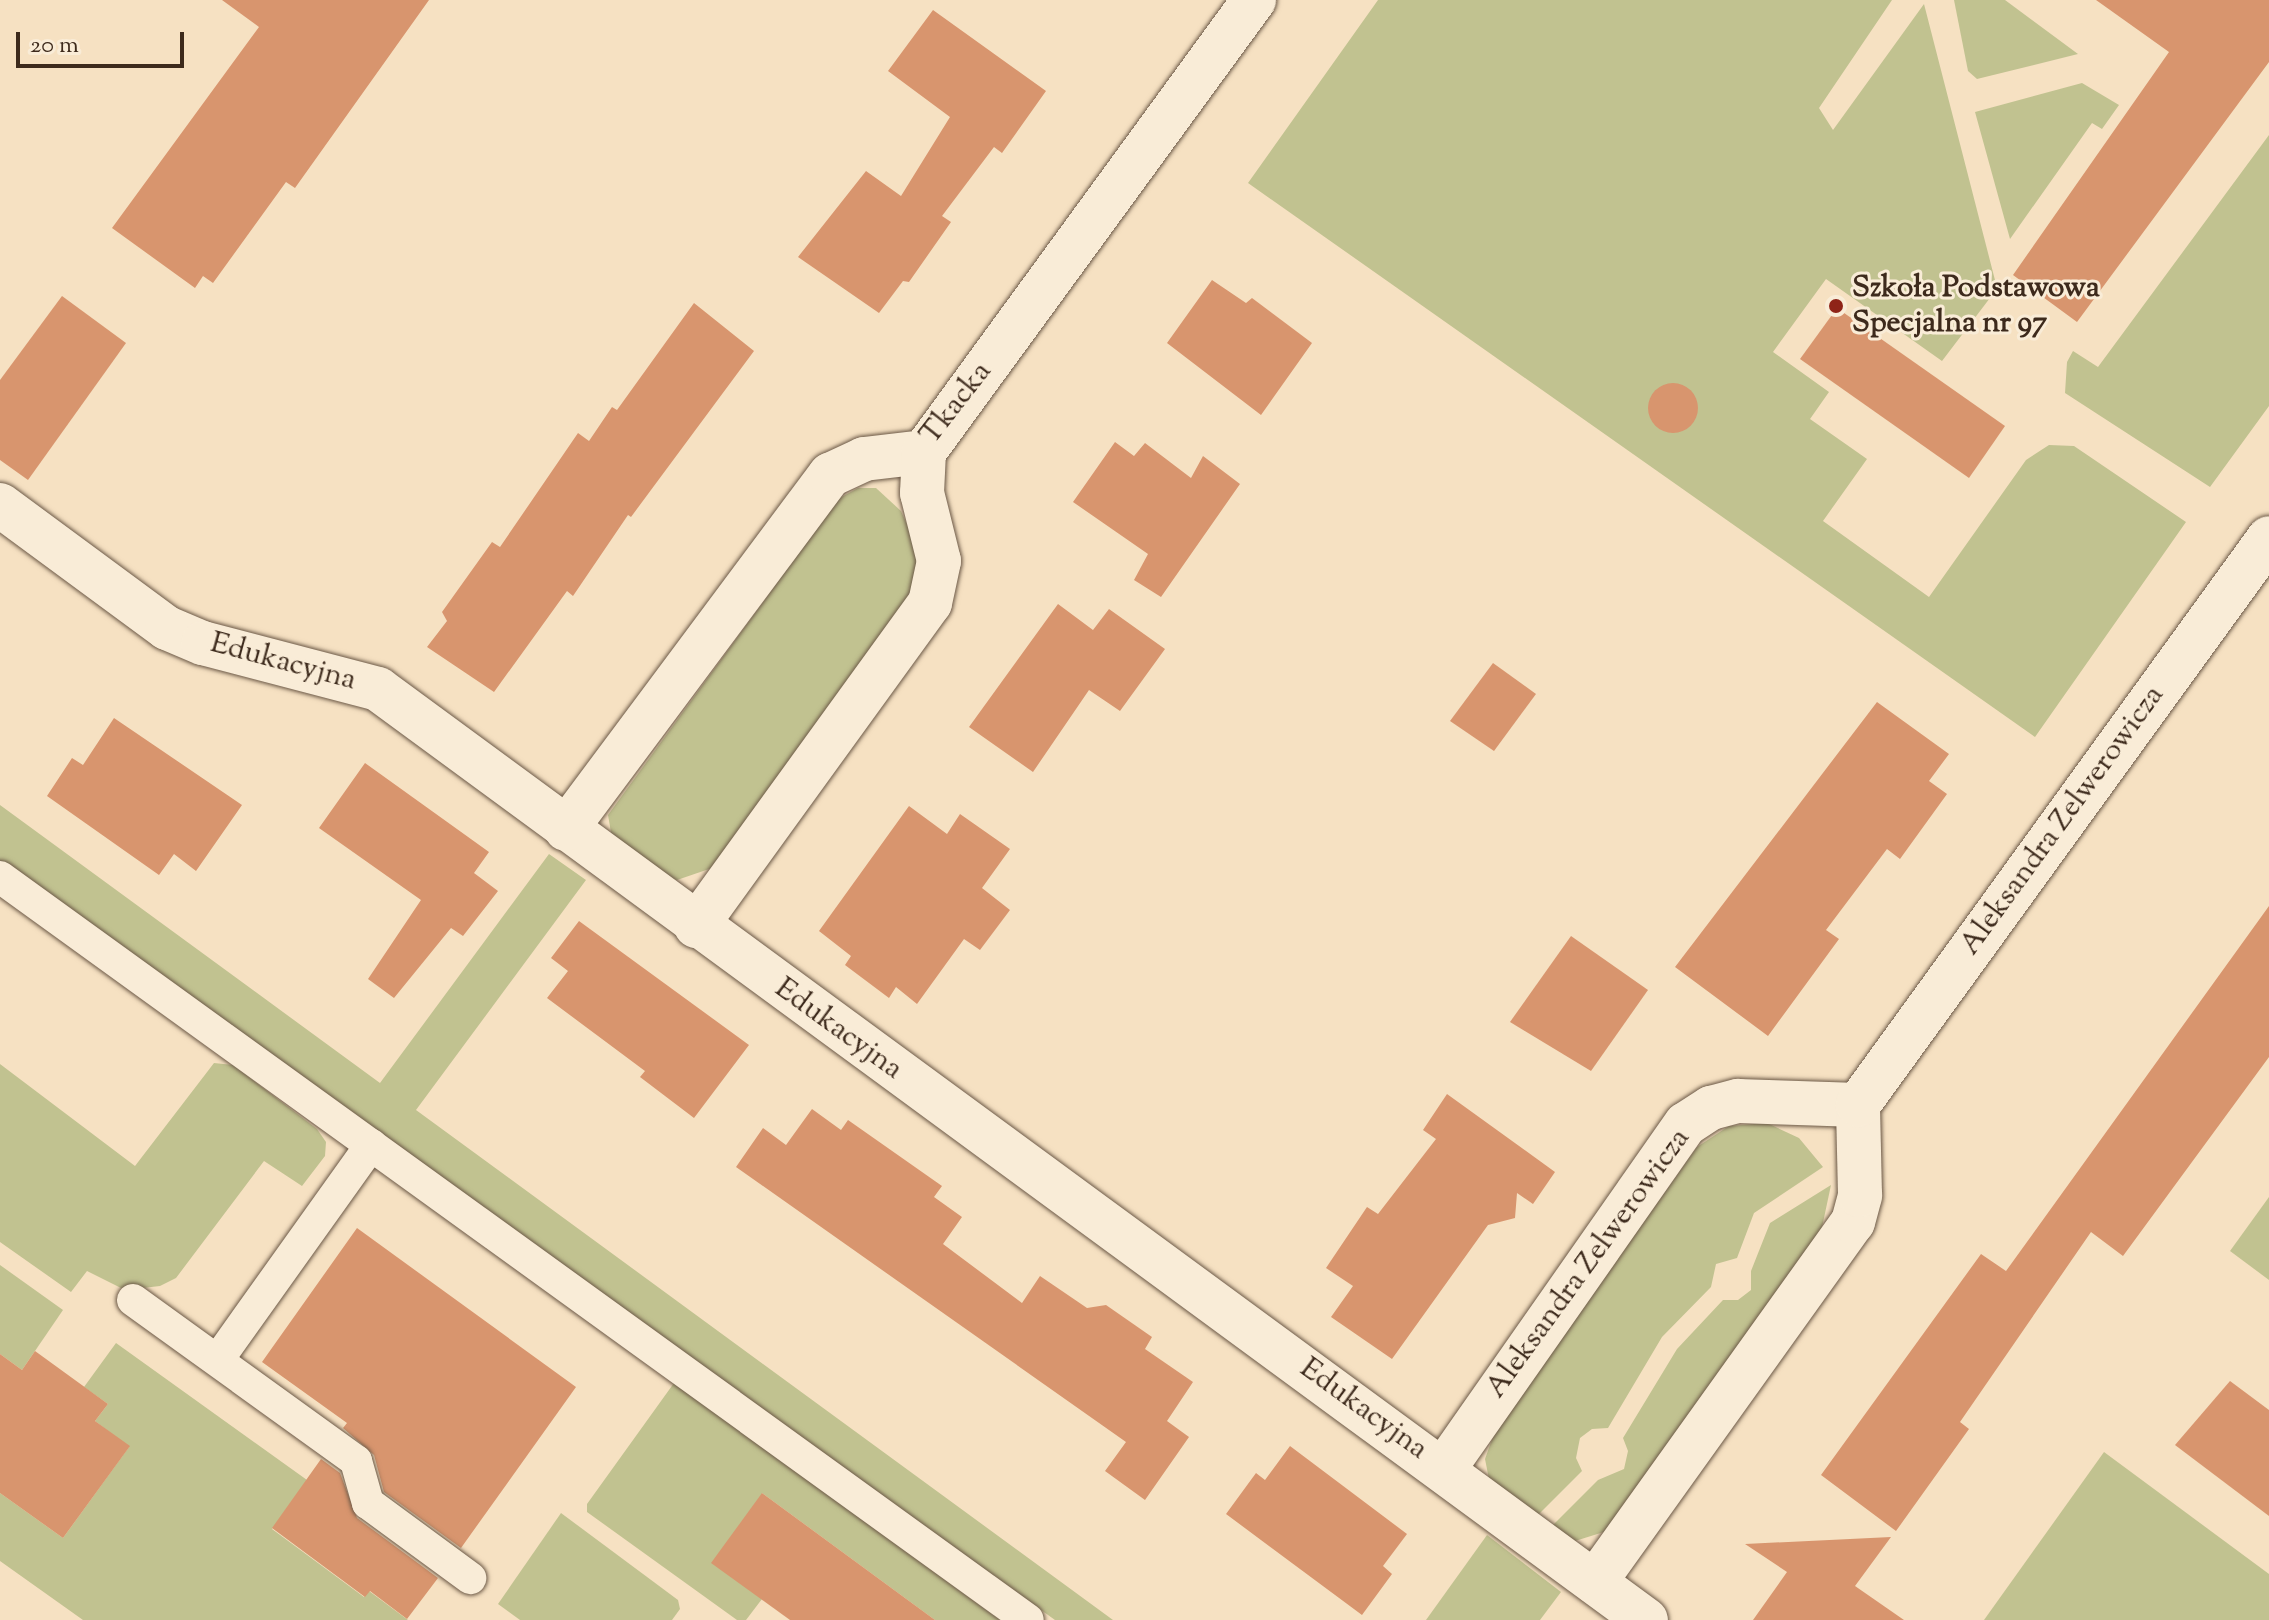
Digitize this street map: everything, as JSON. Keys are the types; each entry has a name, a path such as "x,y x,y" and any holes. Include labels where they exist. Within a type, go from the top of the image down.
{"street":[{"name":"Tkacka","path":"566,829 830,475 864,459 924,452 1254,0"},
{"path":"696,926 930,603 939,561 922,493 924,452"},
{"name":"Edukacyjna","path":"0,505 167,628 203,643 378,689 696,926 1444,1469 1646,1620"},
{"name":"Aleksandra Zelwerowicza","path":"1444,1469 1686,1124 1711,1108 1738,1101 1858,1105 2269,538"},
{"path":"1595,1582 1853,1222 1861,1181 1858,1105"}],"lane":[{"path":"0,877 1028,1620"},
{"path":"219,1358 371,1145"},
{"path":"133,1300 219,1358 356,1461 368,1503 470,1578"}],"green space":[{"path":"1378,0 1892,0 1819,108 1833,130 1924,4 1996,284 1993,294 1942,361 1826,279 1773,352 1829,392 1810,419 1867,459 1823,521 1929,597 2026,460 2049,445 2074,446 2186,522 2035,737 1248,183"},
{"path":"1954,0 2005,0 2078,54 1977,79 1968,71"},
{"path":"2082,83 2119,105 2102,129 2092,123 2010,239 1975,112"},
{"path":"2269,135 2269,406 2210,487 2065,393 2067,362 2073,351 2098,367"},
{"path":"858,488 876,488 901,511 917,547 920,567 912,592 712,868 677,880 656,875 613,844 608,815 838,499"},
{"path":"0,805 380,1083 549,854 586,880 416,1110 1113,1620 1055,1620 57,903 0,861"},
{"path":"214,1063 233,1065 317,1129 326,1142 325,1156 302,1186 264,1161 176,1278 160,1286 125,1290 87,1271 71,1292 0,1242 0,1064 135,1166"},
{"path":"1767,1123 1799,1138 1823,1167 1754,1213 1737,1258 1716,1264 1711,1287 1662,1337 1608,1428 1592,1429 1580,1438 1576,1458 1582,1471 1531,1522 1489,1479 1485,1459 1495,1431 1697,1147 1729,1126"},
{"path":"1831,1185 1821,1232 1607,1531 1575,1541 1546,1532 1598,1480 1624,1469 1628,1451 1623,1438 1677,1349 1723,1300 1738,1300 1751,1290 1751,1271 1770,1223"},
{"path":"2269,1197 2269,1280 2230,1251"},
{"path":"0,1265 63,1310 22,1370 0,1354"},
{"path":"116,1343 307,1480 272,1529 364,1597 369,1591 408,1620 83,1620 0,1561 0,1493 63,1538 129,1447 95,1421 108,1404 84,1387"},
{"path":"674,1383 1000,1620 935,1620 762,1493 762,1599 746,1620 737,1620 587,1512 587,1504"},
{"path":"2104,1452 2269,1574 2269,1620 1984,1620"},
{"path":"561,1513 678,1600 680,1609 672,1620 520,1620 498,1604"},
{"path":"1487,1535 1561,1592 1540,1620 1426,1620"}],"building":[{"path":"222,0 429,0 295,188 286,182 213,283 203,276 195,288 112,228 259,27"},
{"path":"2096,0 2269,0 2269,62 2077,322 2013,275 2169,52"},
{"path":"933,10 1046,91 1002,153 994,147 942,216 951,222 909,282 903,281 879,313 798,257 866,171 901,196 950,117 888,71"},
{"path":"1212,280 1246,303 1252,298 1312,343 1261,415 1167,343"},
{"path":"62,296 126,343 28,480 0,460 0,380"},
{"path":"694,303 754,351 631,517 628,515 573,596 567,591 494,692 427,647 447,621 442,612 492,542 500,547 578,433 589,441 612,407 617,410"},
{"path":"1837,308 2005,426 1969,478 1800,359"},
{"path":"1673,383 1690,391 1698,408 1690,425 1673,433 1656,425 1648,408 1656,391"},
{"path":"1115,442 1134,456 1145,443 1191,478 1203,456 1240,484 1161,597 1134,580 1148,554 1073,502"},
{"path":"1058,604 1093,630 1109,609 1165,649 1120,711 1089,690 1033,772 969,727"},
{"path":"1493,663 1536,694 1494,751 1450,721"},
{"path":"1877,702 1949,754 1929,781 1947,794 1900,859 1887,849 1826,930 1839,939 1768,1036 1675,967"},
{"path":"114,718 242,805 196,871 174,854 159,875 47,796 72,758 83,765"},
{"path":"365,763 489,852 474,873 498,891 463,936 451,928 394,998 368,979 421,900 319,828"},
{"path":"909,806 947,834 960,814 1010,849 982,888 1010,910 980,950 964,939 917,1004 896,987 889,998 845,965 851,956 819,931"},
{"path":"2269,906 2269,1057 2123,1256 2091,1232 1960,1422 1969,1429 1896,1531 1821,1475 1981,1254 2006,1271"},
{"path":"579,921 749,1045 694,1118 640,1077 645,1071 547,998 568,971 551,958"},
{"path":"1571,936 1648,990 1591,1071 1510,1022"},
{"path":"1447,1094 1555,1172 1533,1204 1517,1193 1515,1218 1488,1225 1392,1359 1331,1317 1353,1286 1326,1268 1367,1207 1378,1214 1436,1139 1423,1130"},
{"path":"812,1109 841,1130 848,1120 942,1186 934,1197 962,1217 943,1244 1022,1303 1040,1276 1087,1308 1106,1305 1152,1337 1145,1349 1193,1382 1167,1421 1189,1437 1145,1500 1105,1471 1126,1442 736,1167 763,1128 786,1145"},
{"path":"357,1228 576,1387 461,1548 384,1492 374,1455 343,1428 347,1423 262,1362"},
{"path":"35,1351 108,1404 95,1421 130,1446 63,1538 0,1493 0,1354 22,1370"},
{"path":"2230,1381 2269,1410 2269,1516 2175,1445"},
{"path":"1290,1446 1407,1534 1383,1566 1392,1574 1362,1615 1226,1514 1256,1473 1265,1480"},
{"path":"321,1459 340,1473 357,1518 438,1578 407,1619 370,1591 365,1597 272,1528"},
{"path":"762,1493 935,1620 790,1620 711,1563"},
{"path":"1891,1537 1855,1586 1904,1620 1753,1620 1787,1572 1745,1544"}],"place":[{"name":"Szkoła Podstawowa Specjalna nr 97","path":"1836,306"}]}
